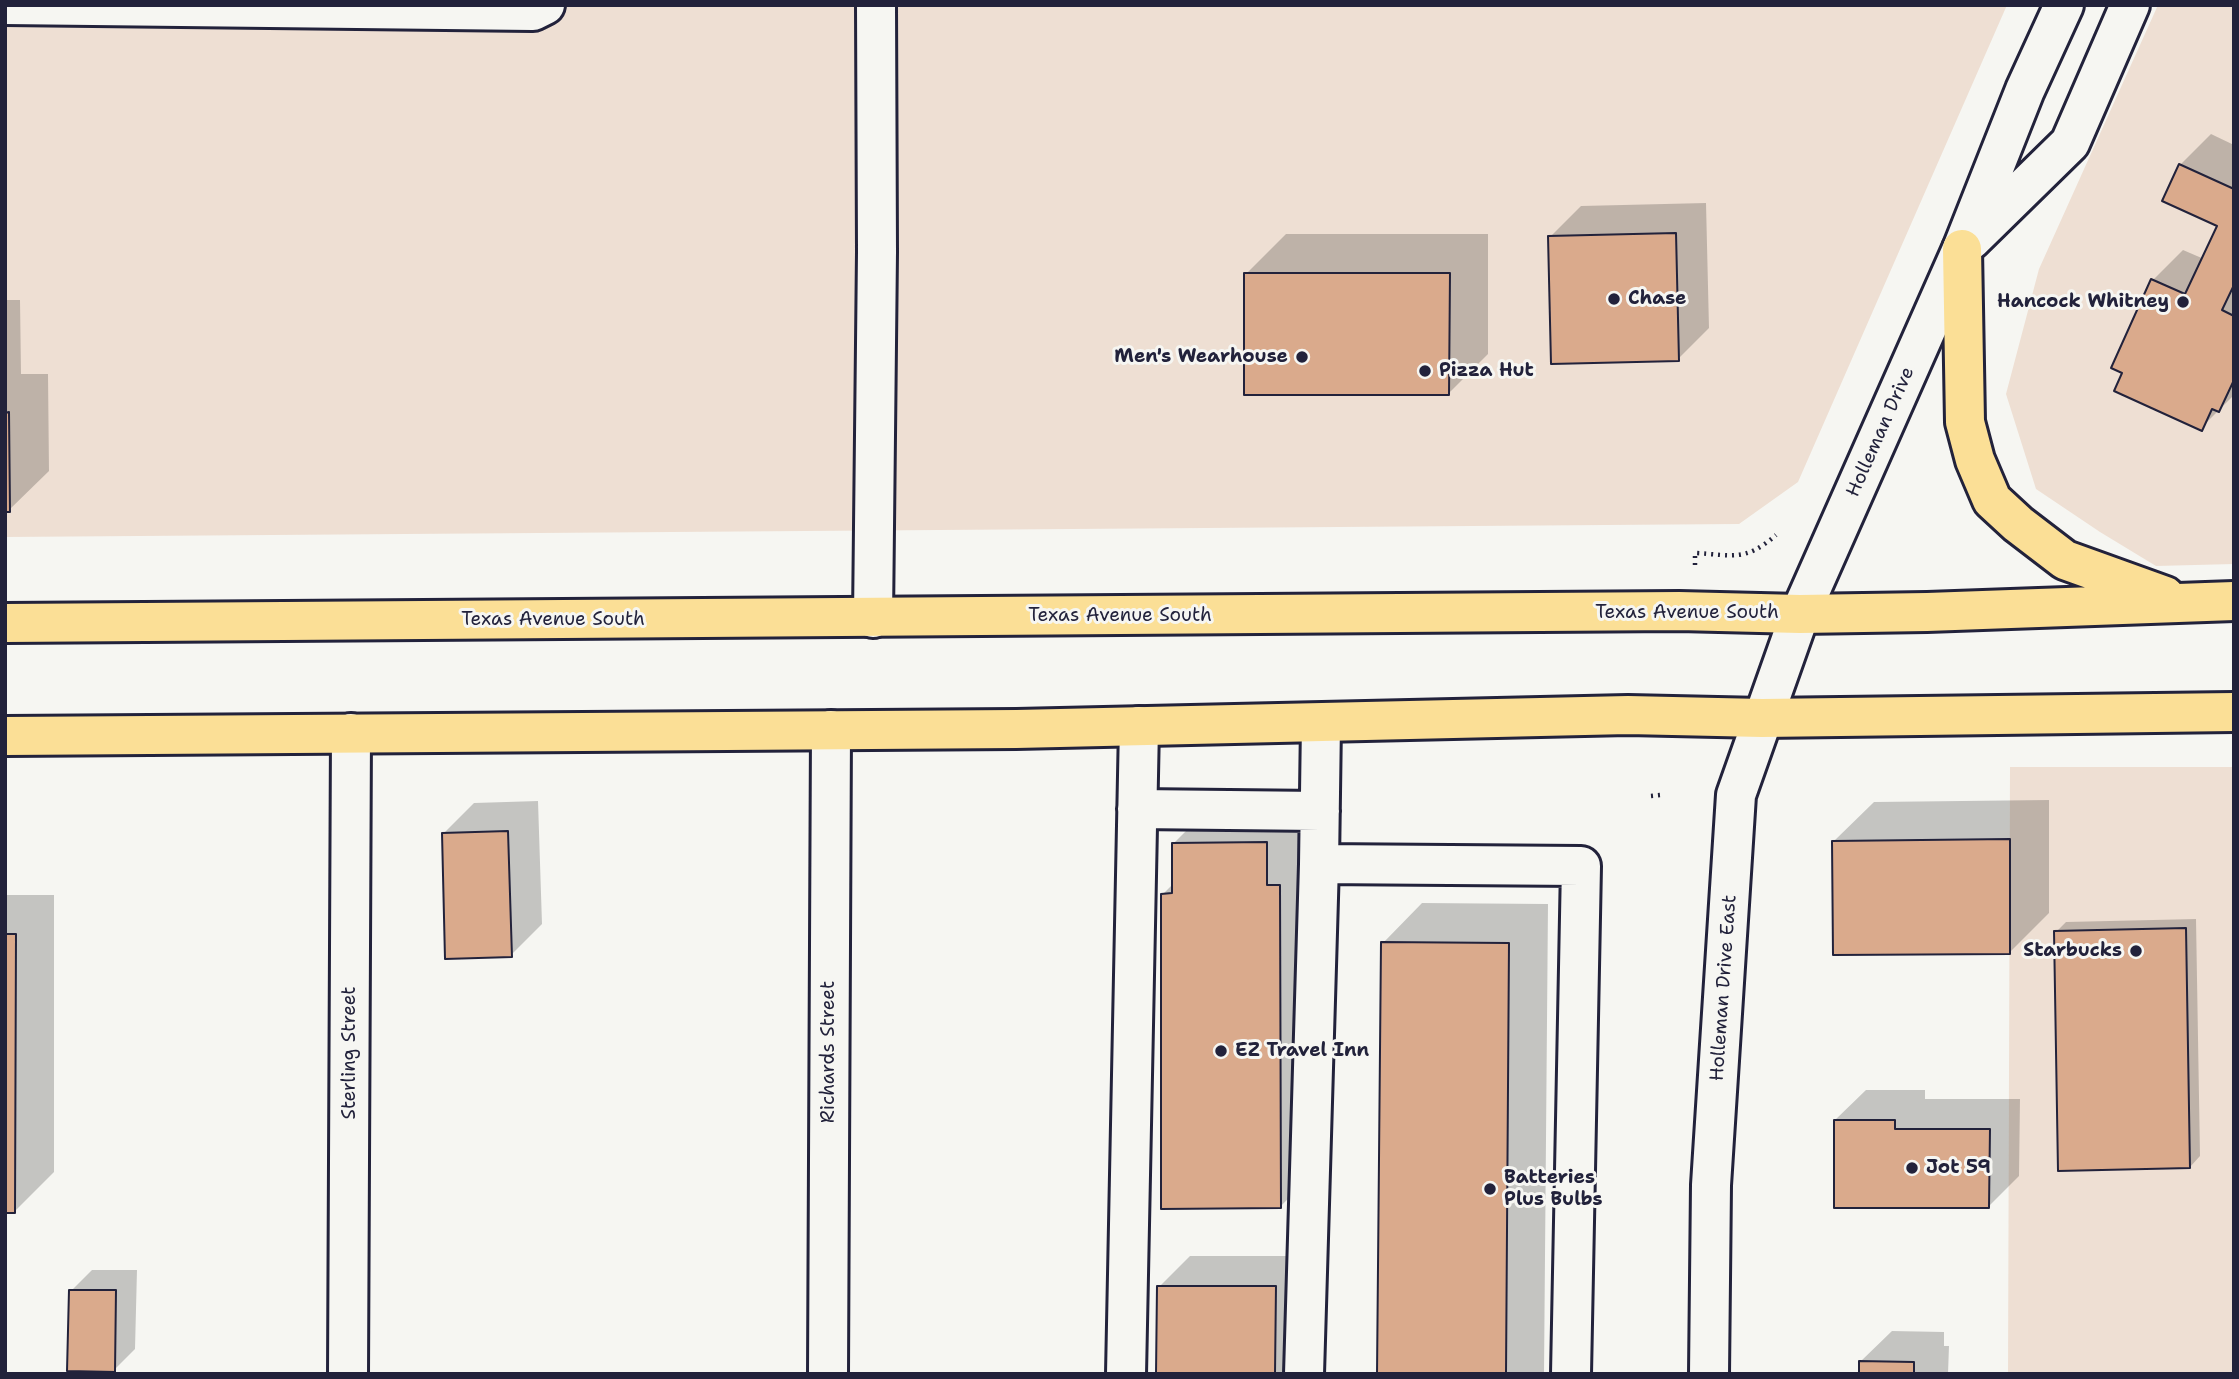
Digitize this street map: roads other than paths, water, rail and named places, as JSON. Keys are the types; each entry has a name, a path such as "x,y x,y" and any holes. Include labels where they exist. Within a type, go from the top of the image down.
{"main road":[{"path":"1962,249 1965,422 1975,460 1992,500 2018,524 2066,560 2184,603"},
{"name":"Texas Avenue South","path":"5,623 1665,611 1800,614 2234,601"},
{"path":"5,736 831,730 1321,723 1628,715 1762,718 2234,712"}],"street":[{"path":"5,5 533,11 545,5"},
{"path":"873,618 877,252 876,5"},
{"name":"Holleman Drive","path":"1800,614 1962,249 2025,90 2064,5"},
{"path":"2070,143 2060,108 2103,5"},
{"name":"Holleman Drive","path":"1962,249 2070,143 2130,5"},
{"name":"Holleman Drive East","path":"1709,1374 1711,1185 1736,795 1800,614"},
{"path":"1304,1374 1321,723"},
{"path":"1126,1374 1139,726"},
{"name":"Richards Street","path":"828,1374 831,730"},
{"name":"Sterling Street","path":"348,1374 351,733"},
{"path":"1137,809 1320,811"},
{"path":"1319,864 1581,866 1572,1374"}],"place":[{"name":"Chase","path":"1614,299"},
{"name":"Hancock Whitney","path":"2183,302"},
{"name":"Men's Wearhouse","path":"1302,357"},
{"name":"Pizza Hut","path":"1425,371"},
{"name":"Starbucks","path":"2136,951"},
{"name":"EZ Travel Inn","path":"1221,1051"},
{"name":"Jot 59","path":"1912,1168"},
{"name":"Batteries Plus Bulbs","path":"1490,1189"}]}
